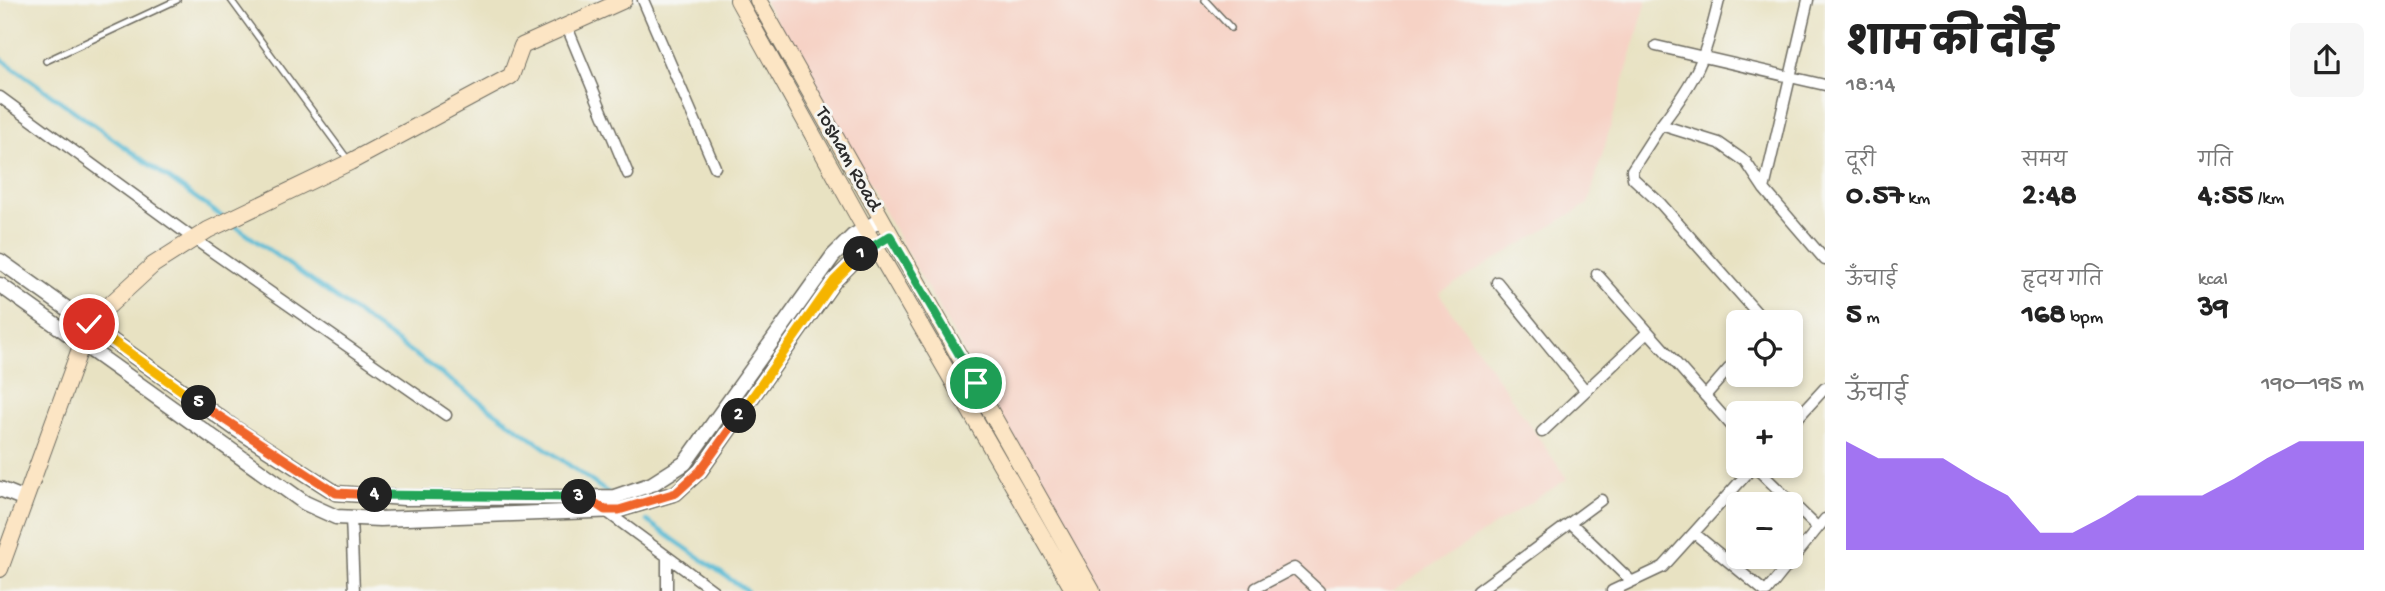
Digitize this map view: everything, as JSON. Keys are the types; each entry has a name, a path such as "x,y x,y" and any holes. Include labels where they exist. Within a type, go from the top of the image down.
{"main road":[{"path":"0,569 89,324 153,265 229,220 350,162 511,76 514,73 518,50 522,47 624,0"},
{"name":"Tosham Road","path":"738,0 865,229 883,241 1092,591"},
{"name":"Tosham Road","path":"758,0 880,220 883,241 1074,591"}],"street":[{"path":"643,0 715,167"},
{"path":"1718,0 1705,57 1696,77 1632,170 1633,177 1661,204 1754,310"},
{"path":"1765,189 1808,0"},
{"path":"567,27 628,174"},
{"path":"1656,46 1825,85"},
{"path":"0,97 194,239 446,415"},
{"path":"1661,125 1719,143 1746,162 1765,189 1825,260"},
{"path":"0,261 236,429 336,493 404,498 614,497 652,484 685,463 816,277 833,256 880,220"},
{"path":"0,285 305,503 336,517 619,510 676,493 700,471 834,281 857,258 883,241"},
{"path":"1597,274 1726,420"},
{"path":"1497,282 1585,390"},
{"path":"1542,432 1648,332"},
{"path":"1705,396 1726,372"},
{"path":"1803,412 1825,388"},
{"path":"1612,591 1663,567 1743,478"},
{"path":"1694,533 1766,591 1821,523 1768,478"},
{"path":"0,489 25,499"},
{"path":"586,497 714,591"},
{"path":"1478,591 1601,500"},
{"path":"351,517 354,591"},
{"path":"1571,523 1631,582"},
{"path":"667,558 667,591"},
{"path":"1256,588 1294,568 1319,591"}],"lane":[{"path":"46,61 177,0"},
{"path":"231,0 350,162"},
{"path":"1205,0 1231,28"}],"shaded area":[{"path":"764,0 1647,0 1588,204 1439,293 1567,479 1392,591 1099,591"}],"waterway":[{"path":"0,58 224,218"},
{"path":"231,223 608,493"},
{"path":"647,521 747,591"}],"route":[{"path":"89,324 236,429 336,493 404,498 586,497 605,510 619,510 676,493 700,471 834,281 857,258 890,236 976,383"}]}
